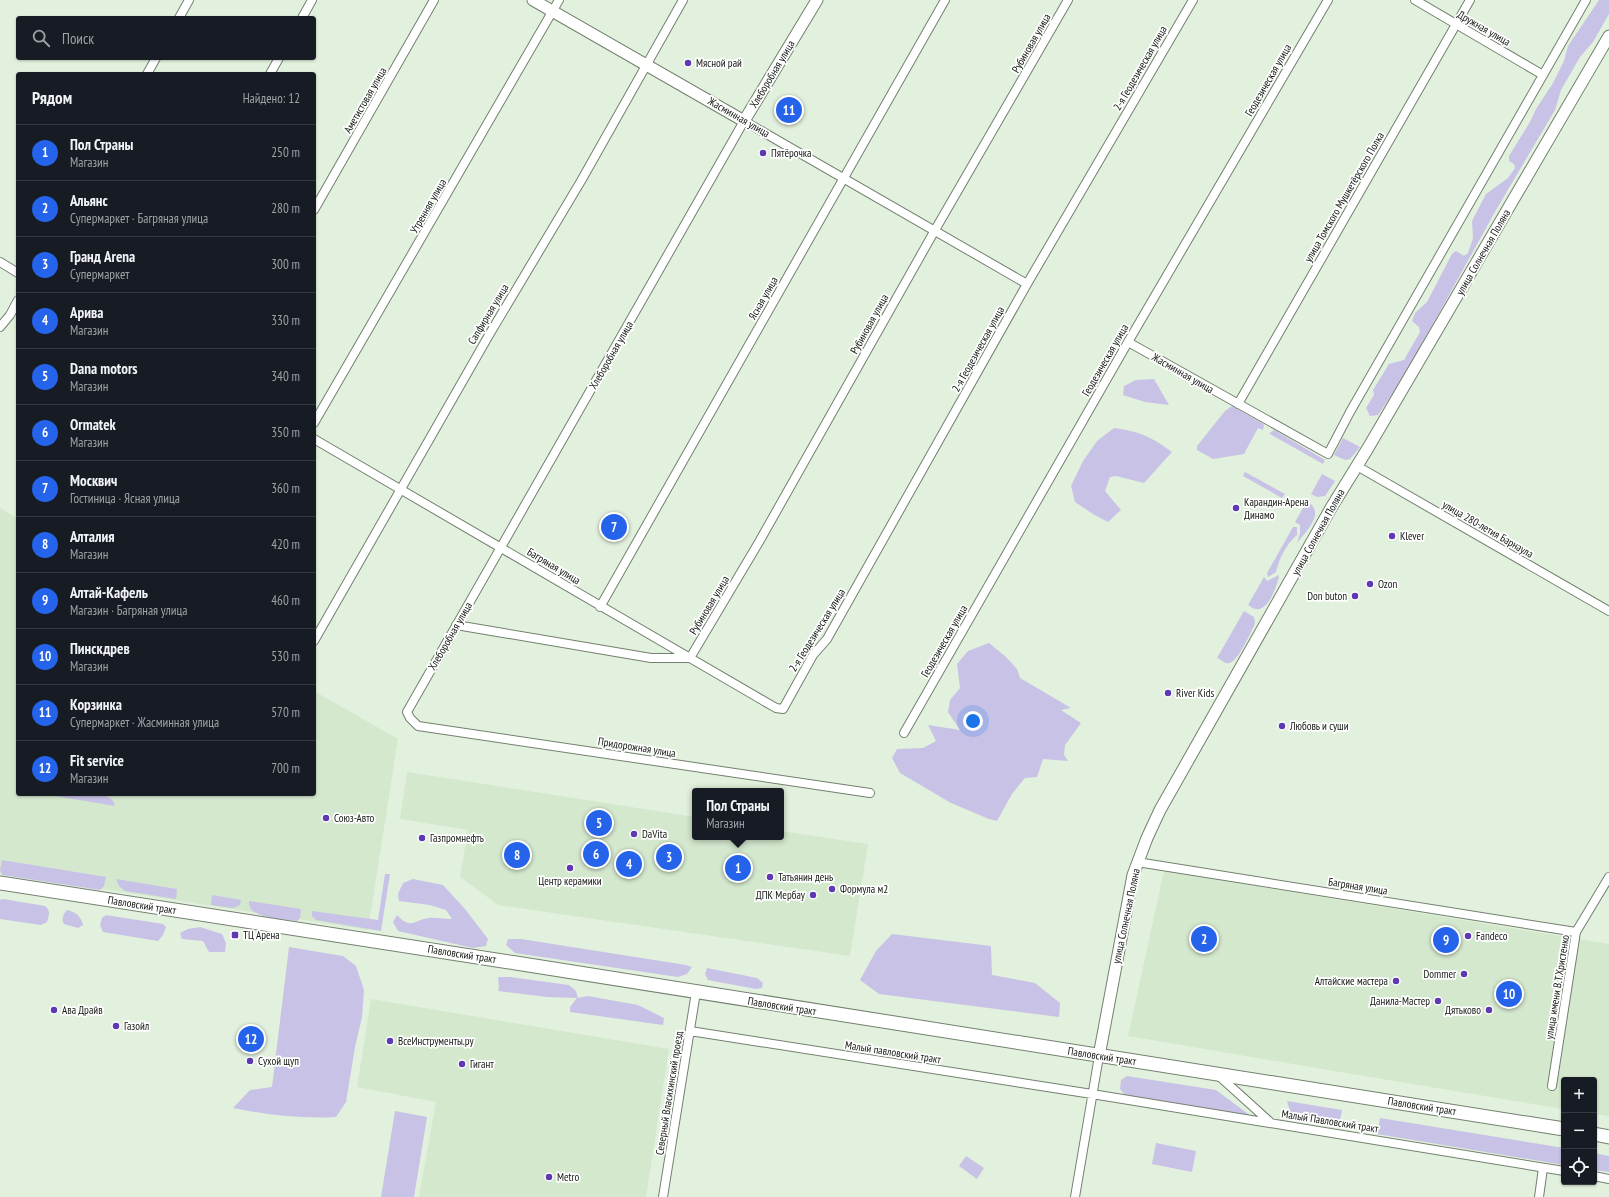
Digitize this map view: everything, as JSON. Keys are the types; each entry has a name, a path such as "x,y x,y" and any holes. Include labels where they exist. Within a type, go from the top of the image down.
{"main road":[{"name":"Павловский тракт","path":"0,883 1561,1129"},
{"path":"1597,1135 1609,1137"}],"street":[{"path":"179,16 189,0"},
{"path":"303,16 312,0"},
{"name":"Аметистовая улица","path":"316,206 434,0"},
{"name":"Жасминная улица","path":"533,0 844,177 1027,284"},
{"name":"Утренняя улица","path":"316,420 559,0"},
{"name":"Сапфирная улица","path":"316,637 400,488 581,181 683,0"},
{"name":"Хлеборобная улица","path":"408,712 456,625 744,121 817,0"},
{"name":"Ясная улица","path":"600,606 945,0"},
{"name":"Рубиновая улица","path":"690,658 1068,0"},
{"name":"2-я Геодезическая улица","path":"784,709 813,655 827,640 1027,284 1192,0"},
{"name":"Геодезическая улица","path":"904,733 1128,342 1328,0"},
{"name":"Дружная улица","path":"1415,0 1543,75"},
{"name":"улица Томского Мушкетёрского Полка","path":"1238,404 1470,0"},
{"path":"1543,75 1586,0"},
{"name":"улица Солнечная Поляна","path":"1099,1056 1126,904 1133,875 1147,838 1168,796 1357,466 1609,36"},
{"path":"148,72 155,60"},
{"path":"271,72 278,60"},
{"name":"Жасминная улица","path":"1128,342 1328,454 1354,405 1543,75"},
{"path":"0,262 16,272"},
{"path":"0,327 10,315 16,304"},
{"name":"Багряная улица","path":"316,440 776,708 784,709"},
{"name":"улица 280-летия Барнаула","path":"1357,466 1609,611"},
{"path":"456,625 651,658 690,658"},
{"name":"Придорожная улица","path":"408,712 410,718 418,726 870,793"},
{"name":"Багряная улица","path":"1137,862 1576,932"},
{"name":"улица имени В.Т.Христенко","path":"1552,1086 1576,932 1609,877"},
{"name":"Северный Власихинский проезд","path":"663,1197 696,992"},
{"name":"Малый павловский тракт","path":"690,1031 1092,1094"},
{"path":"1075,1197 1099,1056"},
{"path":"1217,1075 1271,1123"},
{"name":"Малый Павловский тракт","path":"1092,1094 1561,1171"},
{"path":"1539,1197 1543,1168"},
{"path":"1597,1176 1609,1178"}],"shaded area":[{"path":"1599,0 1609,0 1609,14 1593,42 1580,57 1561,90 1555,110 1496,210 1402,380 1378,415 1370,416 1366,408 1374,395 1373,390 1389,364 1404,360 1420,332 1419,327 1412,321 1415,313 1427,302 1452,254 1456,251 1464,256 1468,253 1473,238 1472,221 1486,194 1508,178 1515,168 1514,164 1509,161 1509,156 1553,83 1564,61 1568,46"},
{"path":"1154,379 1169,405 1145,402 1123,395 1124,386 1136,380"},
{"path":"1232,406 1262,423 1264,425 1263,430 1258,428 1244,454 1213,459 1197,450 1197,446 1225,411"},
{"path":"1114,428 1131,431 1145,436 1172,452 1144,483 1116,476 1110,477 1105,491 1121,510 1108,522 1075,502 1071,486 1083,461 1097,441"},
{"path":"1274,430 1325,460 1323,464 1270,434"},
{"path":"1343,438 1360,447 1350,459 1345,460 1334,455"},
{"path":"1245,472 1285,494 1282,498 1243,476"},
{"path":"1322,474 1335,481 1325,496 1317,497 1311,494"},
{"path":"1307,501 1315,511 1315,516 1310,527 1297,543 1300,533 1300,525 1295,522"},
{"path":"0,508 16,518 16,796 316,796 316,692 398,739 368,930 0,873"},
{"path":"1293,527 1297,527 1297,535 1284,552 1276,572 1268,577 1267,573"},
{"path":"1279,575 1277,585 1265,606 1260,609 1256,609 1248,605 1264,577 1267,581"},
{"path":"1244,611 1254,617 1254,626 1238,655 1230,663 1226,663 1217,658"},
{"path":"989,643 1006,657 1017,669 1020,678 1071,708 1061,710 1081,723 1065,745 1064,755 1068,761 1043,759 1037,777 1025,778 1012,794 997,821 951,803 900,773 892,758 897,749 923,748 936,741 928,725 960,730 948,712 950,700 960,688 957,664 968,651"},
{"path":"407,772 692,817 692,840 784,840 784,831 868,844 850,956 498,905 460,877 468,830 400,819"},
{"path":"55,796 104,796 110,798 115,806"},
{"path":"2,860 106,877 104,886 100,890 2,875 0,870"},
{"path":"1164,871 1609,944 1609,1116 1597,1114 1597,1077 1561,1077 1561,1109 1128,1036"},
{"path":"385,874 390,874 381,931 316,920 312,916 312,911 378,920"},
{"path":"116,879 177,889 176,899 125,891 119,886"},
{"path":"413,879 443,885 465,909 488,939 486,946 473,948 398,931 393,922 397,915 402,920 410,923 429,918 452,919 446,910 430,905 399,901 398,894 403,883"},
{"path":"212,895 241,900 240,905 233,908 211,905"},
{"path":"3,899 45,906 49,911 47,922 41,925 0,919 0,900"},
{"path":"249,901 301,909 300,918 297,921 276,919 260,915 250,907"},
{"path":"67,910 78,915 83,925 78,928 64,924 63,917"},
{"path":"106,915 163,924 166,927 163,935 158,941 103,932 100,925 102,918"},
{"path":"200,927 222,934 226,943 225,952 209,952 203,941 182,939 180,933 188,929"},
{"path":"892,934 991,946 992,975 1035,983 1060,1003 1059,1017 879,994 860,980 876,951"},
{"path":"508,939 521,939 692,967 687,974 678,977 515,953 506,945"},
{"path":"289,947 343,956 356,966 364,990 362,1017 355,1047 346,1102 336,1117 284,1116 233,1108 250,1090 272,1087"},
{"path":"707,968 757,978 763,983 762,988 756,989 708,980 705,974"},
{"path":"498,977 510,977 569,985 576,991 578,998 588,996 638,1005 664,1018 663,1025 570,1012 570,1007 577,998 547,997 498,991"},
{"path":"371,999 669,1049 646,1197 419,1197 436,1102 357,1087"},
{"path":"1127,1076 1216,1090 1251,1116 1125,1095 1120,1089 1121,1080"},
{"path":"1287,1101 1342,1110 1339,1125 1292,1118"},
{"path":"395,1111 427,1117 414,1197 381,1197"},
{"path":"1380,1118 1561,1148 1561,1165 1377,1134"},
{"path":"1156,1143 1196,1151 1192,1172 1152,1164"},
{"path":"1597,1154 1609,1156 1609,1172 1597,1170"},
{"path":"966,1156 984,1168 977,1179 959,1166"}],"place":[{"name":"Мясной рай","path":"688,63"},
{"name":"Корзинка","path":"789,110"},
{"name":"Пятёрочка","path":"763,153"},
{"name":"Карандин-Арена Динамо","path":"1236,508"},
{"name":"Москвич","path":"614,527"},
{"name":"Klever","path":"1392,536"},
{"name":"Ozon","path":"1370,584"},
{"name":"Don buton","path":"1355,596"},
{"name":"River Kids","path":"1168,693"},
{"name":"Любовь и суши","path":"1282,726"},
{"name":"Союз-Авто","path":"326,818"},
{"name":"Dana motors","path":"599,823"},
{"name":"DaVita","path":"634,834"},
{"name":"Газпромнефть","path":"422,838"},
{"name":"Ormatek","path":"596,854"},
{"name":"Алталия","path":"517,855"},
{"name":"Гранд Arena","path":"669,857"},
{"name":"Арива","path":"629,864"},
{"name":"Центр керамики","path":"570,868"},
{"name":"Пол Страны","path":"738,868"},
{"name":"Татьянин день","path":"770,877"},
{"name":"Формула м2","path":"832,889"},
{"name":"ДПК Мербау","path":"813,895"},
{"name":"ТЦ Арена","path":"235,935"},
{"name":"Fandeco","path":"1468,936"},
{"name":"Альянс","path":"1204,939"},
{"name":"Алтай-Кафель","path":"1446,940"},
{"name":"Dommer","path":"1464,974"},
{"name":"Алтайские мастера","path":"1396,981"},
{"name":"Пинскдрев","path":"1509,994"},
{"name":"Данила-Мастер","path":"1438,1001"},
{"name":"Ава Драйв","path":"54,1010"},
{"name":"Дятьково","path":"1489,1010"},
{"name":"Газойл","path":"116,1026"},
{"name":"Fit service","path":"251,1039"},
{"name":"ВсеИнструменты.ру","path":"390,1041"},
{"name":"Сухой щуп","path":"250,1061"},
{"name":"Гигант","path":"462,1064"},
{"name":"Metro","path":"549,1177"}]}
